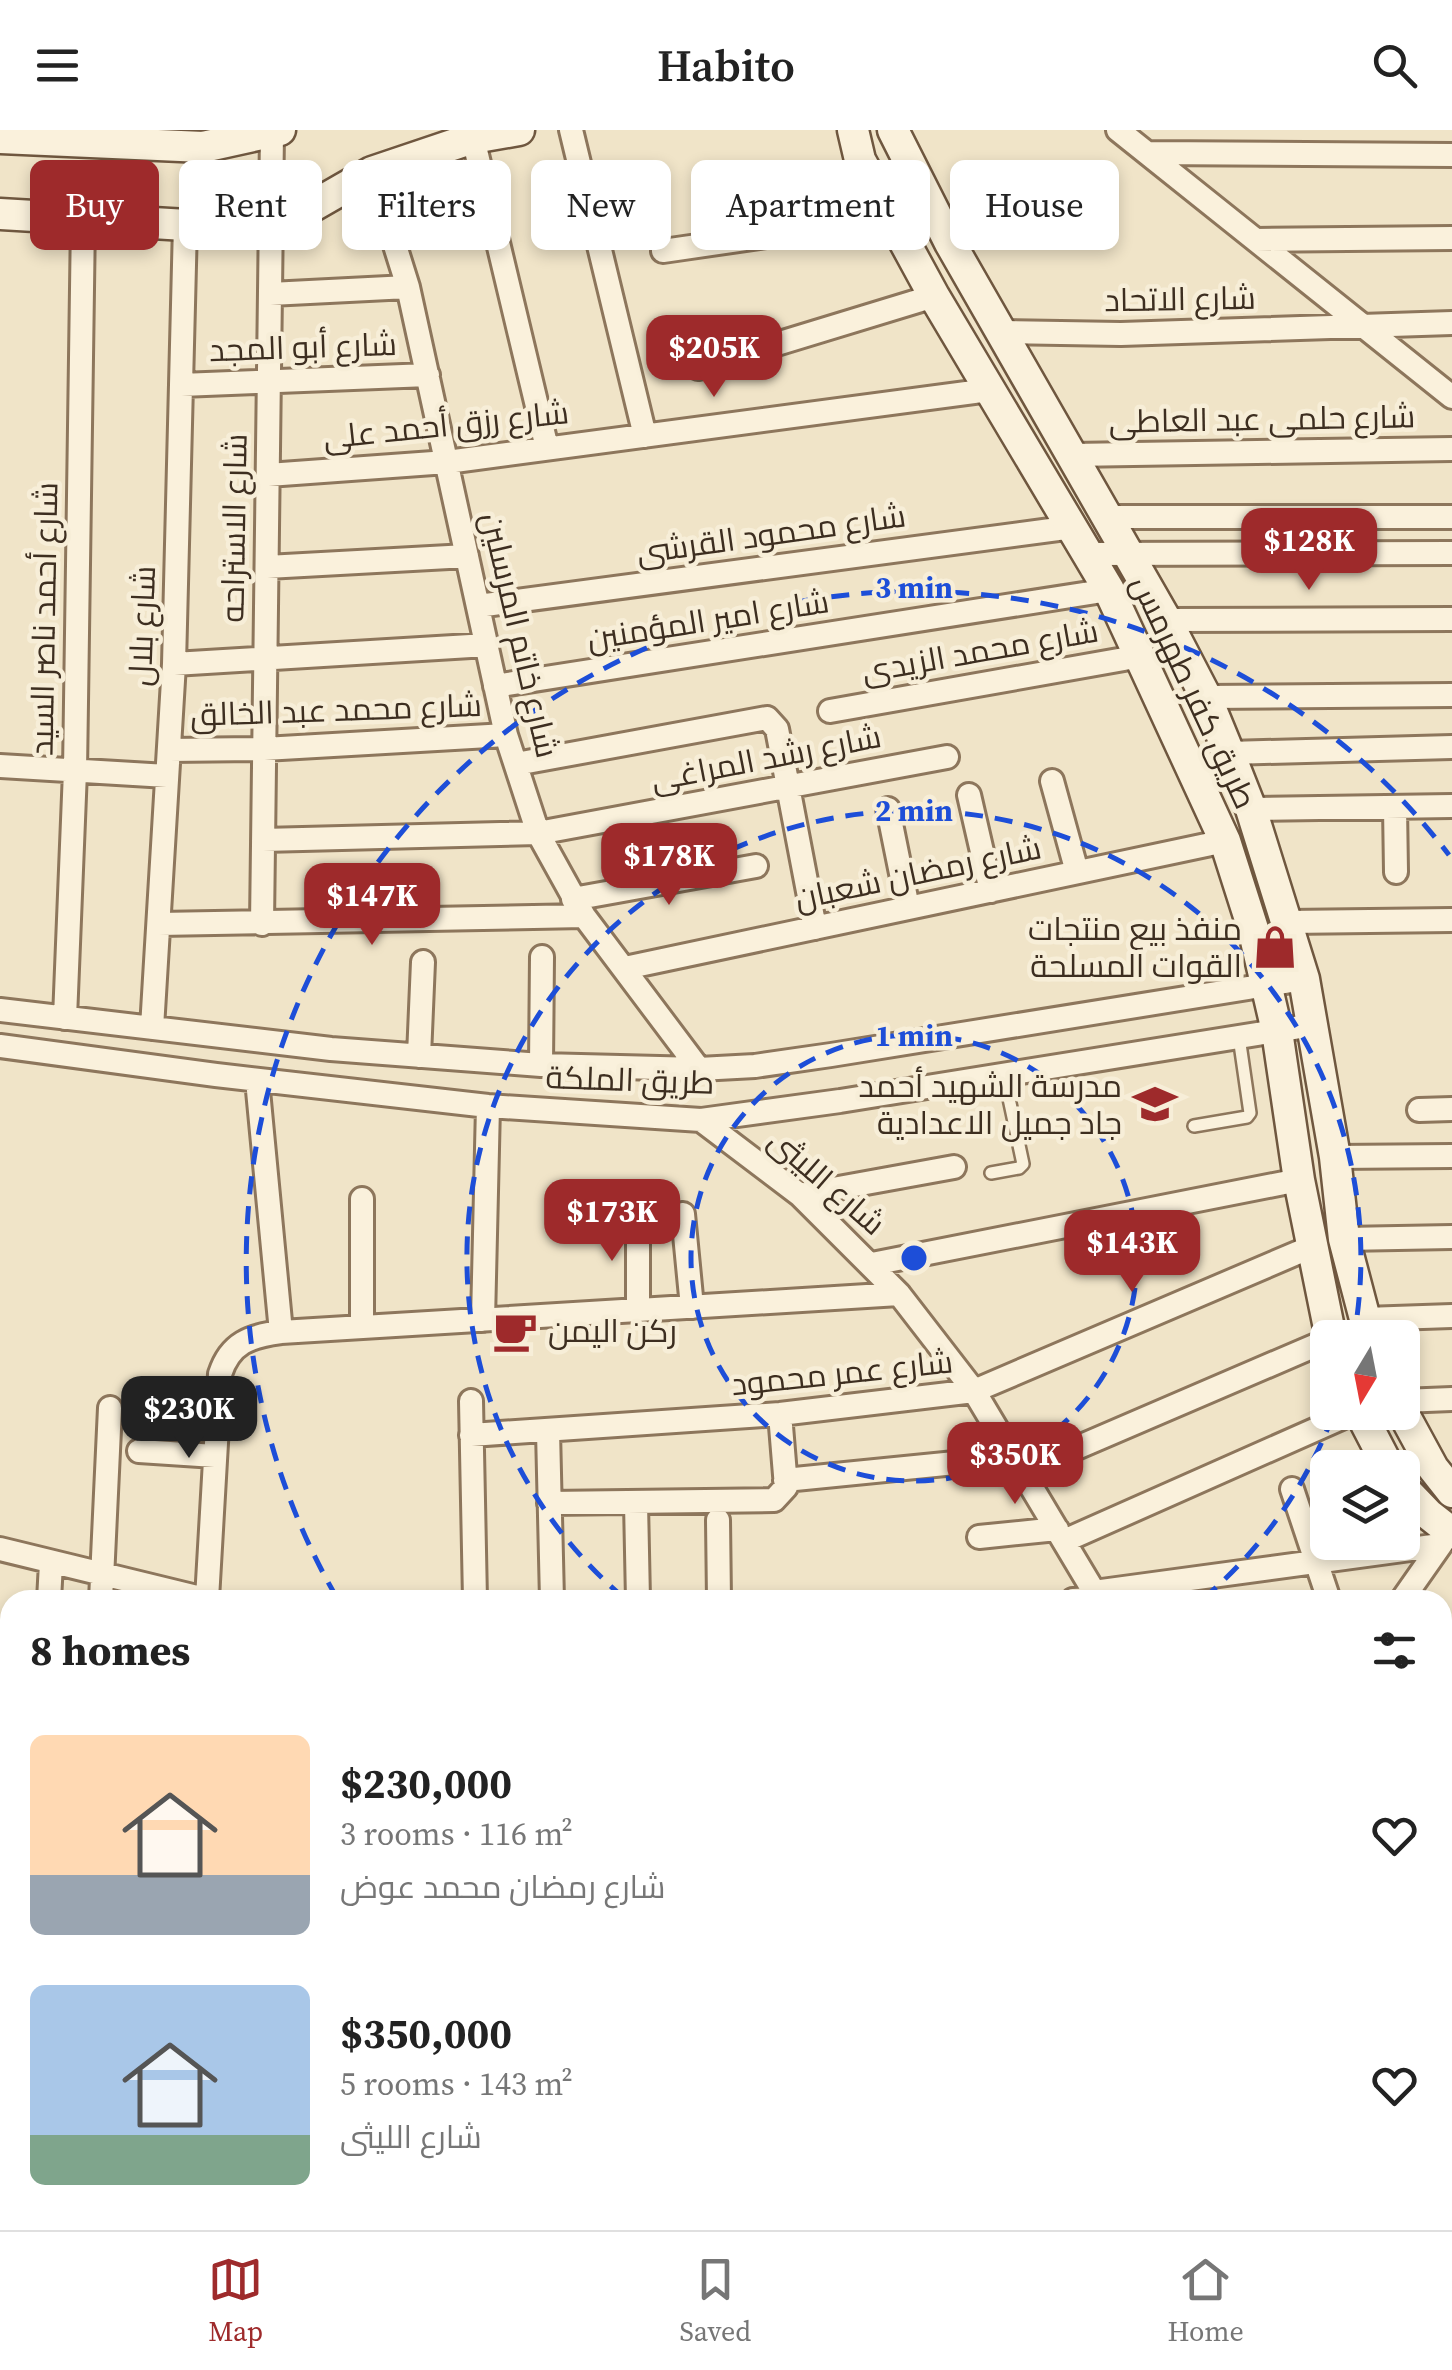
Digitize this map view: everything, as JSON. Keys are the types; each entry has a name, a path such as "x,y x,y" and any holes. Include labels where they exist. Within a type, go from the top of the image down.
{"street":[{"path":"407,160 472,138 519,130"},
{"path":"572,130 645,436"},
{"name":"طريق كفر طهرمس","path":"853,130 860,160"},
{"name":"طريق كفر طهرمس","path":"894,130 950,243 1166,620 1206,697 1251,809 1304,980 1314,1025 1344,1239 1365,1320"},
{"path":"1118,130 1452,397"},
{"path":"1338,155 1340,130"},
{"path":"0,138 70,136 204,146 236,136 276,131"},
{"name":"شارع الاستراحه","path":"275,160 276,131"},
{"path":"472,138 547,448"},
{"path":"1147,153 1452,156"},
{"path":"0,214 30,216"},
{"path":"1256,240 1452,238"},
{"path":"663,251 691,247"},
{"name":"شارع أحمد ناصر السيد","path":"64,1018 74,771 83,250"},
{"name":"شارع بلال","path":"152,1028 174,664 184,250"},
{"name":"شارع الاستراحه","path":"262,924 271,250"},
{"name":"شارع خاتم المرسلين","path":"396,250 428,375 506,735 538,833 578,908 699,1069"},
{"name":"طريق كفر طهرمس","path":"909,250 1109,590 1225,841 1277,1032 1325,1320"},
{"path":"270,294 408,287"},
{"path":"698,368 934,296"},
{"name":"شارع الاتحاد","path":"1000,332 1120,334 1452,323"},
{"name":"شارع أبو المجد","path":"181,385 428,375"},
{"name":"شارع رزق أحمد على","path":"268,475 447,462 988,390"},
{"name":"شارع حلمى عبد العاطى","path":"1072,455 1452,448"},
{"path":"1108,517 1452,517"},
{"name":"شارع محمود القرشى","path":"478,606 1072,527"},
{"path":"1088,554 1452,553"},
{"path":"266,567 467,556"},
{"name":"شارع امير المؤمنين","path":"495,686 1109,590"},
{"path":"1166,620 1452,619"},
{"path":"174,664 487,646"},
{"name":"شارع محمد الزيدى","path":"830,711 1141,656"},
{"path":"1206,697 1452,695"},
{"path":"516,764 767,718 777,729 815,928"},
{"name":"شارع محمد عبد الخالق","path":"169,750 264,750 506,735"},
{"path":"1229,754 1452,747"},
{"name":"شارع رشد المراغى","path":"263,840 538,833 947,757"},
{"path":"0,766 167,776"},
{"path":"1052,781 1077,872"},
{"path":"969,795 991,890"},
{"path":"1251,809 1452,806"},
{"path":"1395,807 1396,872"},
{"path":"888,809 908,908"},
{"name":"شارع رمضان شعبان","path":"625,968 1225,841"},
{"path":"158,924 262,924 578,908 756,866"},
{"path":"1288,922 1452,920"},
{"path":"541,1065 542,958"},
{"path":"418,1056 422,962"},
{"name":"طريق الملكة","path":"0,1010 332,1050 541,1065 699,1069 831,1055 1304,980"},
{"name":"طريق الملكة","path":"0,1046 488,1106 702,1120 1314,1025"},
{"path":"330,1088 332,1050"},
{"path":"257,1080 281,1332"},
{"path":"483,1320 488,1106"},
{"path":"1419,1110 1452,1109"},
{"name":"شارع الليثى","path":"702,1120 800,1195 899,1294 974,1391 1060,1535 1087,1590"},
{"path":"1334,1156 1452,1156"},
{"path":"800,1195 954,1168"},
{"path":"872,1264 1299,1180"},
{"path":"362,1199 362,1328"},
{"path":"683,1214 692,1307"},
{"path":"638,1218 638,1310"},
{"path":"1344,1239 1452,1236"},
{"name":"شارع عمر محمود","path":"472,1435 780,1414 974,1391 1311,1247"},
{"path":"203,1590 220,1374 235,1345 281,1332 899,1294"},
{"path":"1420,1321 1452,1316"},
{"path":"785,1480 1019,1464 1310,1347"},
{"path":"1420,1400 1452,1399"},
{"path":"470,1401 476,1590"},
{"path":"102,1590 110,1408"},
{"path":"550,1503 774,1500 784,1493 785,1480 780,1414"},
{"path":"979,1536 1060,1535 1314,1430"},
{"path":"1414,1430 1450,1488"},
{"path":"548,1431 552,1590"},
{"path":"140,1451 215,1456"},
{"path":"1292,1489 1326,1590"},
{"path":"636,1502 638,1590"},
{"path":"1420,1505 1449,1535"},
{"path":"718,1520 719,1590"},
{"path":"1141,1590 1316,1562 1449,1535"},
{"path":"1409,1590 1449,1535"},
{"path":"0,1549 104,1576 129,1590"},
{"path":"49,1590 52,1563"}],"lane":[{"path":"1194,1126 1250,1114 1239,1037"},
{"path":"991,1173 1022,1165 1004,1075"}],"place":[{"name":"منفذ بيع منتجات القوات المسلحة","path":"1275,947"},
{"name":"مدرسة الشهيد أحمد جاد جميل الاعدادية","path":"1155,1104"},
{"name":"ركن اليمن","path":"515,1331"}]}
